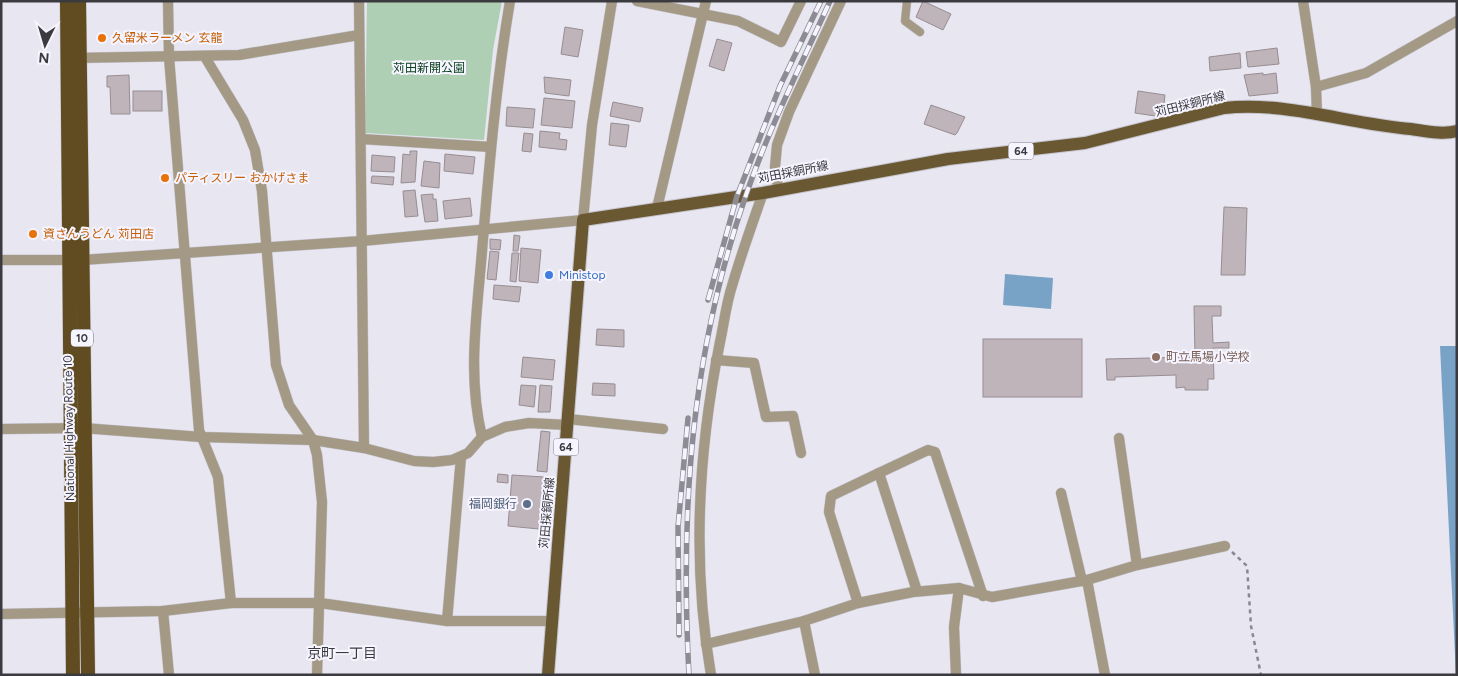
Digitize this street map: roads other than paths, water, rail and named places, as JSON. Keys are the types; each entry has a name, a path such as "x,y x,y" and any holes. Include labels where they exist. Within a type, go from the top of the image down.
{"highway":[{"name":"National Highway Route 10","path":"67,1 73,58 80,613 88,675"},
{"name":"National Highway Route 10","path":"73,58 79,1"},
{"name":"National Highway Route 10","path":"73,675 80,613"}],"main road":[{"name":"苅田採銅所線","path":"548,675 583,220 763,193 948,159 1085,143 1224,108 1240,106 1317,115 1376,126 1437,132 1457,131"}],"street":[{"path":"168,1 169,57 186,252 198,430 218,477 232,603"},
{"path":"359,1 364,448"},
{"path":"482,437 476,409 473,367 491,147 510,1"},
{"path":"1,260 76,260 362,241 583,220 592,125 612,1"},
{"path":"637,1 738,21 781,42 801,1"},
{"path":"657,208 706,1"},
{"path":"778,189 775,167 777,145 789,112 841,1"},
{"path":"1303,1 1316,87 1317,115"},
{"path":"1316,87 1366,73 1457,21"},
{"path":"73,58 239,55 359,35"},
{"path":"205,56 243,120 255,150 262,191 274,350 279,378 293,412 314,440 322,502 317,675"},
{"path":"361,139 491,147"},
{"path":"711,675 706,644 701,582 700,493 704,435 716,360 731,288 763,193"},
{"path":"716,360 754,364 766,417 794,416 801,453"},
{"path":"1,429 78,429 201,437 314,440 364,448 423,462 442,462 461,457 474,449 482,437 505,427 523,424 568,422 663,428"},
{"path":"1119,438 1136,565"},
{"path":"858,603 829,512 831,496 928,450 935,452 983,596"},
{"path":"447,621 461,457"},
{"path":"879,473 917,592"},
{"path":"1061,493 1106,675"},
{"path":"706,644 804,621 858,603 917,592 959,588 992,597 1084,580 1136,565 1225,546"},
{"path":"956,675 954,627 959,588"},
{"path":"1,614 163,611 232,603 320,603 447,621 552,621"},
{"path":"163,611 169,675"},
{"path":"804,621 815,675"}],"lane":[{"path":"907,1 905,21 920,32"}],"water":[{"path":"1005,274 1053,278 1051,309 1003,305"},
{"path":"1440,346 1457,346 1457,675 1456,675"}],"railway":[{"path":"708,300 737,196 780,86 821,1"},
{"path":"689,675 686,552 689,492 701,373 713,313 727,254 755,170 830,1"},
{"path":"679,635 678,527 688,418"}],"place":[{"name":"久留米ラーメン 玄龍","path":"102,38"},
{"name":"パティスリー おかげさま","path":"165,178"},
{"name":"資さんうどん 苅田店","path":"33,234"},
{"name":"Ministop","path":"549,275"},
{"name":"町立馬場小学校","path":"1156,357"},
{"name":"福岡銀行","path":"527,504"}],"district":[{"name":"京町一丁目","path":"342,653"}],"park label":[{"name":"苅田新開公園","path":"429,68"}]}
